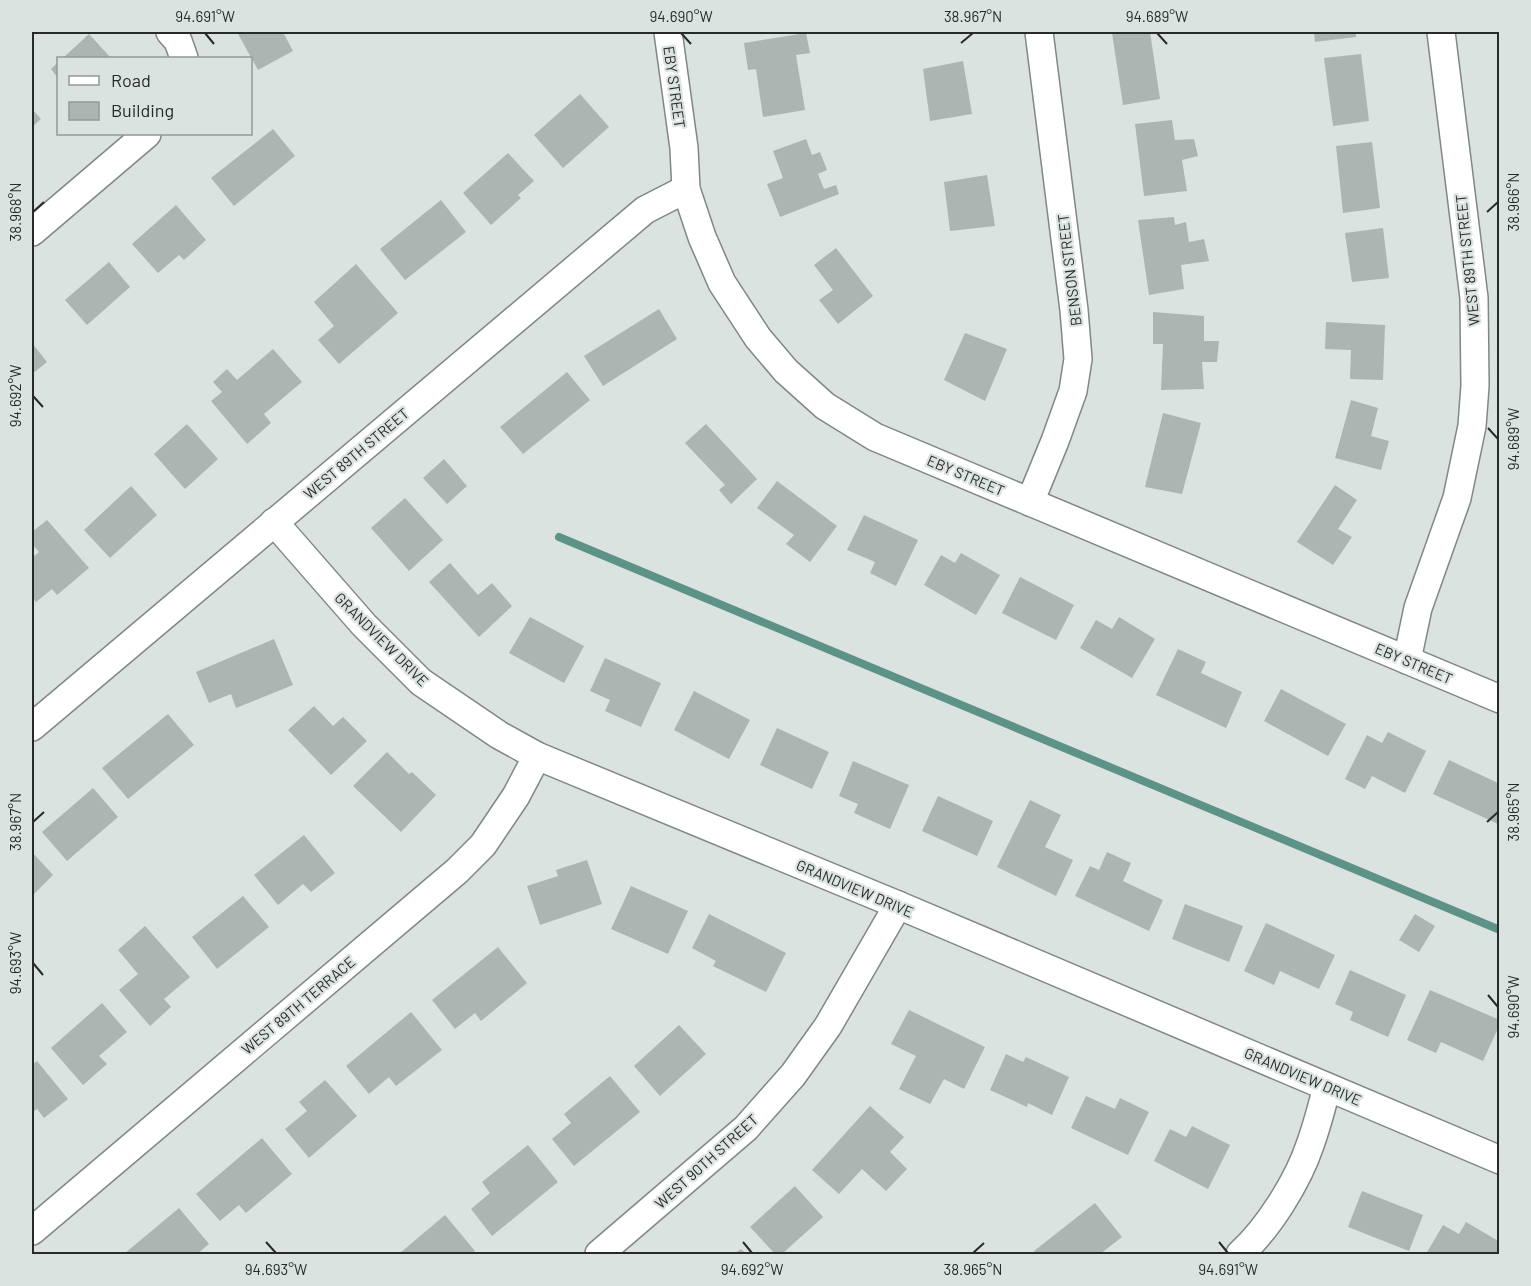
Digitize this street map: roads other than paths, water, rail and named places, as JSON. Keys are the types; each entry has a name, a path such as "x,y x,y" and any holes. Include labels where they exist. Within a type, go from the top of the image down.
{"street":[{"path":"170,32 178,41 184,57"},
{"name":"EBY STREET","path":"668,32 684,148 686,189 702,237 722,283 758,338 786,371 825,405 875,437 1500,699"},
{"name":"BENSON STREET","path":"1030,502 1073,391 1078,359 1074,310 1039,32"},
{"name":"WEST 89TH STREET","path":"1407,660 1418,608 1457,498 1472,426 1475,386 1474,298 1441,32"},
{"path":"32,232 146,135"},
{"name":"WEST 89TH STREET","path":"32,727 645,210 686,189"},
{"name":"GRANDVIEW DRIVE","path":"274,522 364,625 422,682 499,735 537,756 1500,1160"},
{"name":"WEST 89TH TERRACE","path":"32,1231 457,871 483,845 516,796 537,756"},
{"name":"WEST 90TH STREET","path":"599,1254 746,1128 793,1075 828,1026 898,906"},
{"path":"1240,1254 1281,1204 1295,1180 1310,1147 1327,1086"}],"waterway":[{"path":"559,537 1500,930"}]}
